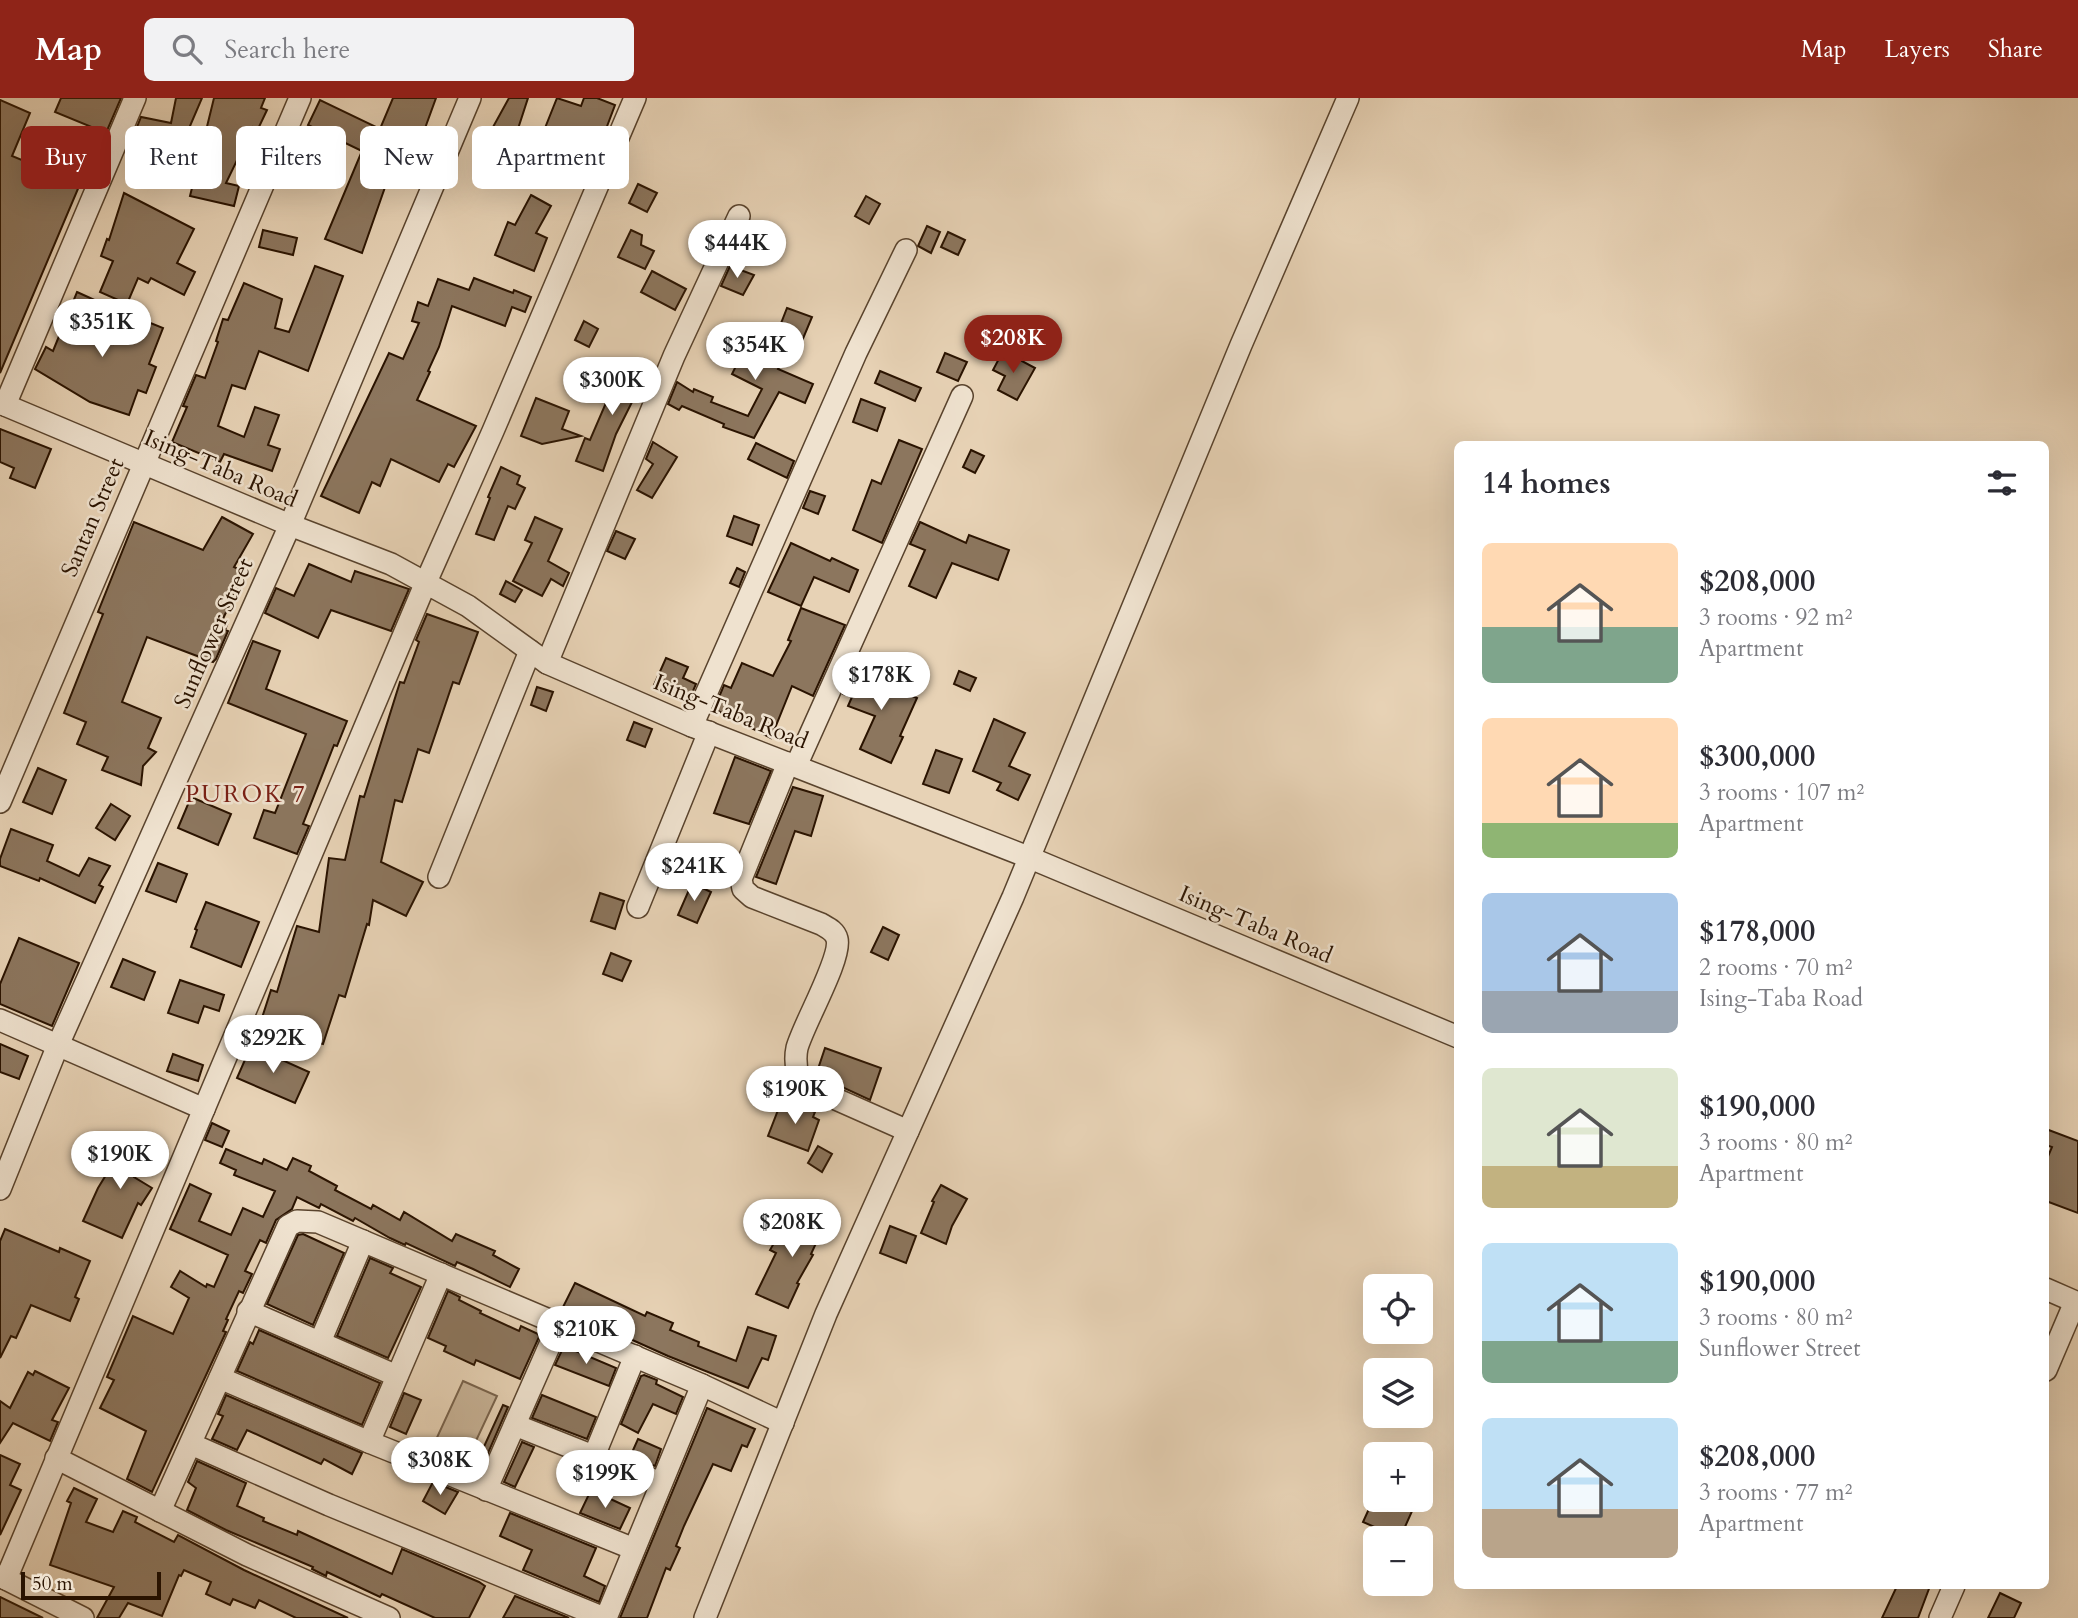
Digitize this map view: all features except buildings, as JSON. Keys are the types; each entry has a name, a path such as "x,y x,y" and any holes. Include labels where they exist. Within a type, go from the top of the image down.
{"street":[{"path":"2,404 135,98"},
{"name":"Santan Street","path":"0,802 300,98"},
{"name":"Sunflower Street","path":"0,1189 58,1045 290,525 470,98"},
{"path":"83,1618 3,1577 635,98"},
{"path":"705,1618 826,1314 1013,897 1235,358 1348,98"},
{"path":"439,877 739,216"},
{"path":"638,907 700,729 856,352 906,250"},
{"path":"908,1131 811,1088 797,1076 796,1050 832,964 837,937 831,929 821,924 752,897 743,889 741,879 962,396"},
{"name":"Ising-Taba Road","path":"2,404 290,525 391,564 468,606 539,657 700,729 1028,857 1454,1035"},
{"path":"0,1020 204,1109"},
{"path":"160,1511 288,1226 297,1221 307,1220 363,1241 702,1385 783,1423"},
{"path":"320,1342 363,1241"},
{"path":"369,1442 440,1274"},
{"path":"2049,1290 2076,1303 2049,1363"},
{"path":"248,1311 397,1376"},
{"path":"486,1490 559,1324"},
{"path":"594,1456 635,1356"},
{"path":"220,1378 369,1442 634,1549"},
{"path":"191,1444 342,1510 605,1618 702,1385"},
{"path":"514,1425 661,1483"},
{"path":"56,1458 247,1555 389,1618"},
{"path":"1940,1618 1953,1589"}],"shaded area":[{"path":"463,1381 497,1396 467,1460 434,1444"}],"district":[{"name":"PUROK 7","path":"246,794"}]}
